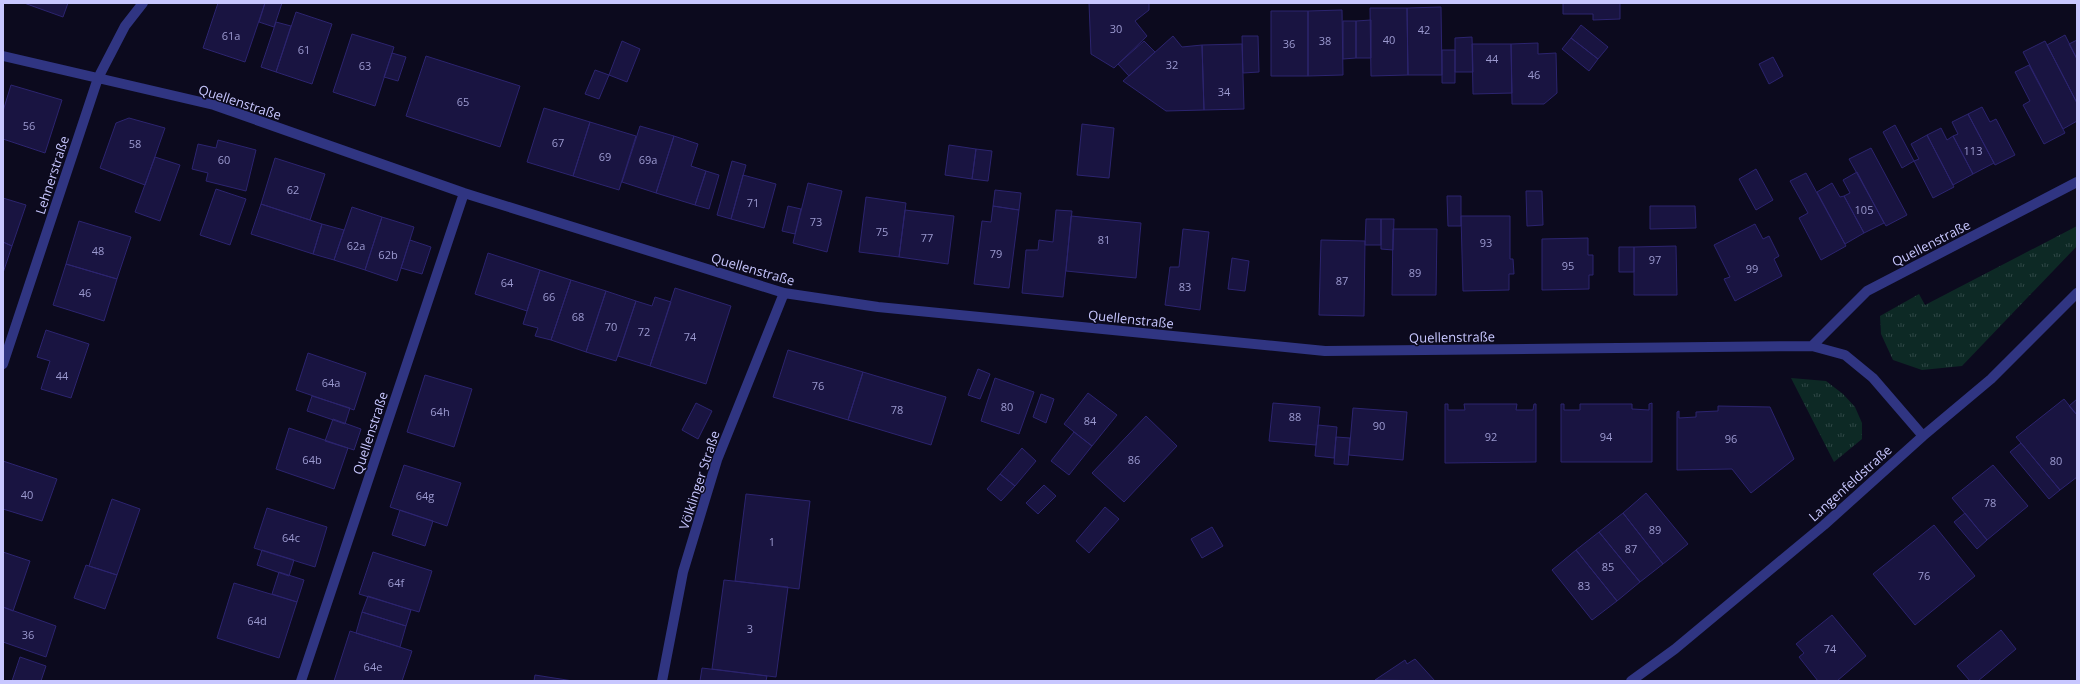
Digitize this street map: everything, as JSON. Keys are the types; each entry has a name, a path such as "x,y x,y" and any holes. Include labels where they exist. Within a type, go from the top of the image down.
{"street":[{"name":"Lehnerstraße","path":"3,364 98,78 125,26 143,3"},
{"name":"Quellenstraße","path":"3,56 214,105 464,193 784,294 878,307 1325,351 1812,346 1845,355 1873,378 1923,436"},
{"name":"Quellenstraße","path":"1812,346 1867,291 2077,182"},
{"name":"Quellenstraße","path":"301,681 464,193"},
{"name":"Langenfeldstraße","path":"1631,681 1675,649 1824,525 1923,436 1991,379 2077,293"},
{"name":"Völklinger Straße","path":"662,681 683,572 717,460 784,294"}],"green space":[{"path":"2077,226 2077,246 1962,366 1922,370 1893,360 1881,334 1880,316 1919,294 1925,305"},
{"path":"1791,378 1826,381 1843,394 1855,407 1862,423 1862,439 1834,462"}],"building":[{"path":"24,3 68,3 63,17"},
{"path":"218,3 265,3 245,62 203,48"},
{"path":"265,3 282,3 274,27 259,22"},
{"path":"1089,3 1149,3 1149,10 1135,21 1147,36 1114,68 1091,54"},
{"path":"1563,3 1620,3 1620,19 1593,20 1593,14 1563,14"},
{"path":"1441,7 1442,75 1408,75 1407,8"},
{"path":"1370,8 1407,8 1408,75 1371,76"},
{"path":"1342,10 1343,75 1308,76 1308,11"},
{"path":"1271,11 1308,11 1308,76 1271,76"},
{"path":"296,12 332,24 312,84 276,72"},
{"path":"1371,20 1371,58 1356,58 1356,21"},
{"path":"1343,21 1356,21 1356,58 1343,59"},
{"path":"276,22 291,26 276,72 261,67"},
{"path":"1581,25 1608,47 1598,59 1571,38"},
{"path":"352,34 394,47 375,106 333,92"},
{"path":"2065,35 2077,59 2077,103 2047,45"},
{"path":"1173,36 1182,47 1202,45 1204,110 1166,111 1123,81"},
{"path":"1242,36 1258,36 1259,72 1243,73"},
{"path":"1472,37 1473,72 1455,72 1455,38"},
{"path":"1571,38 1598,59 1589,71 1562,49"},
{"path":"2077,40 2077,59 2069,44"},
{"path":"622,41 640,49 627,82 609,75"},
{"path":"1144,41 1155,52 1129,76 1118,64"},
{"path":"2045,41 2077,103 2077,121 2063,129 2023,52"},
{"path":"1538,43 1538,54 1556,53 1557,93 1544,104 1512,104 1511,44"},
{"path":"1242,44 1244,109 1204,110 1202,45"},
{"path":"1472,44 1511,44 1512,93 1473,94"},
{"path":"1442,50 1455,50 1455,83 1442,83"},
{"path":"392,53 406,57 398,81 384,77"},
{"path":"426,56 520,86 500,147 406,116"},
{"path":"1773,57 1783,76 1769,84 1759,64"},
{"path":"2029,65 2065,133 2044,144 2023,105 2030,101 2015,72"},
{"path":"595,70 609,75 599,99 585,94"},
{"path":"11,85 62,100 45,153 3,139 3,111"},
{"path":"1982,107 1990,122 1996,119 2015,155 1995,165 1968,114"},
{"path":"544,108 590,122 573,176 527,162"},
{"path":"1968,114 1994,163 1973,174 1953,136 1958,134 1952,122"},
{"path":"129,118 165,128 145,185 100,168 116,123"},
{"path":"590,122 636,136 619,190 573,176"},
{"path":"1082,124 1114,128 1109,178 1077,175"},
{"path":"1895,125 1914,161 1902,168 1883,132"},
{"path":"640,126 674,136 656,193 622,182"},
{"path":"1941,128 1947,140 1953,136 1973,174 1953,185 1927,135"},
{"path":"1927,135 1954,187 1933,198 1914,161 1919,159 1911,144"},
{"path":"674,136 698,144 691,166 706,171 695,205 656,193"},
{"path":"218,140 256,150 246,191 206,181 208,173 192,169 198,144 216,148"},
{"path":"949,145 976,149 972,179 945,175"},
{"path":"1871,148 1907,215 1886,226 1849,159"},
{"path":"976,149 992,151 988,181 972,179"},
{"path":"155,157 180,165 160,221 135,212"},
{"path":"275,158 325,174 310,220 261,204"},
{"path":"732,161 746,165 731,219 717,215"},
{"path":"1756,169 1773,200 1756,210 1739,179"},
{"path":"706,171 719,175 709,209 695,205"},
{"path":"1857,172 1884,223 1864,233 1844,196 1850,193 1843,180"},
{"path":"1806,173 1846,246 1821,260 1799,218 1808,213 1790,181"},
{"path":"743,175 776,184 764,228 731,219"},
{"path":"808,183 842,191 827,252 793,243"},
{"path":"1832,183 1840,197 1844,196 1864,233 1845,244 1817,192"},
{"path":"216,189 246,199 230,245 200,235"},
{"path":"995,190 1021,193 1019,210 993,206"},
{"path":"1526,191 1542,191 1543,225 1527,226"},
{"path":"1447,196 1461,196 1461,226 1448,226"},
{"path":"866,197 906,203 899,257 859,252"},
{"path":"3,198 26,205 12,246 3,242"},
{"path":"261,204 322,224 313,254 251,234"},
{"path":"788,206 801,209 795,234 782,231"},
{"path":"993,206 1019,210 1009,288 974,284 982,221 991,222"},
{"path":"1650,206 1695,206 1696,228 1650,229"},
{"path":"352,207 382,217 365,270 334,260"},
{"path":"905,210 954,216 948,264 899,257"},
{"path":"1056,210 1072,211 1063,297 1022,293 1026,250 1038,250 1039,240 1053,242"},
{"path":"1071,216 1141,223 1136,278 1066,271"},
{"path":"1461,216 1510,216 1510,259 1513,259 1514,274 1509,274 1509,290 1463,291"},
{"path":"382,217 414,227 397,281 365,270"},
{"path":"1366,219 1381,219 1381,245 1365,245"},
{"path":"1381,219 1394,219 1393,250 1381,249"},
{"path":"79,221 131,237 117,279 66,264"},
{"path":"322,224 344,230 334,260 313,254"},
{"path":"1755,224 1763,239 1769,236 1779,256 1774,259 1782,276 1735,301 1724,279 1730,277 1714,245"},
{"path":"1183,229 1209,232 1200,310 1165,305 1170,267 1179,267"},
{"path":"1393,229 1437,229 1436,295 1392,295"},
{"path":"1588,238 1588,255 1593,255 1593,275 1589,275 1589,289 1542,290 1542,239"},
{"path":"410,240 431,247 422,274 401,268"},
{"path":"1321,240 1365,241 1364,316 1319,315"},
{"path":"3,242 12,246 3,273"},
{"path":"1676,246 1677,295 1634,295 1634,247"},
{"path":"1619,247 1634,247 1634,272 1619,272"},
{"path":"488,253 540,270 527,311 475,294"},
{"path":"1232,258 1249,261 1245,291 1228,289"},
{"path":"66,264 117,279 104,321 53,305"},
{"path":"540,270 571,280 551,340 535,336 538,328 523,324"},
{"path":"571,280 606,291 586,352 551,340"},
{"path":"675,288 731,306 706,384 650,366"},
{"path":"606,291 636,301 616,361 586,352"},
{"path":"655,297 671,302 650,366 618,356 636,301 652,306"},
{"path":"46,330 89,344 71,398 41,389 50,361 37,357"},
{"path":"788,350 863,372 848,420 773,397"},
{"path":"308,353 366,373 354,410 296,390"},
{"path":"978,369 990,374 980,399 968,395"},
{"path":"863,372 946,397 931,445 848,420"},
{"path":"425,375 472,389 454,447 407,432"},
{"path":"995,378 1034,392 1019,434 981,421"},
{"path":"1088,393 1117,415 1092,446 1064,424"},
{"path":"1041,394 1054,399 1046,423 1033,417"},
{"path":"312,396 350,408 345,424 307,411"},
{"path":"2064,399 2077,415 2077,477 2060,490 2016,437"},
{"path":"2077,399 2077,415 2069,406"},
{"path":"696,403 712,411 698,439 682,430"},
{"path":"1273,403 1320,407 1316,445 1269,441"},
{"path":"1652,403 1652,462 1561,462 1561,404 1564,404 1564,410 1580,410 1580,404 1632,404 1632,409 1649,410 1649,404"},
{"path":"1445,404 1448,404 1448,410 1465,410 1464,404 1517,404 1516,410 1533,410 1534,404 1536,404 1536,462 1445,463"},
{"path":"1718,406 1770,407 1794,459 1751,493 1732,469 1677,470 1677,412 1679,411 1679,418 1696,417 1696,412 1718,411"},
{"path":"1353,408 1407,412 1403,460 1349,455"},
{"path":"1146,416 1177,446 1124,502 1092,473"},
{"path":"333,419 361,429 354,450 325,441"},
{"path":"1318,425 1337,427 1334,458 1315,456"},
{"path":"289,428 348,448 334,489 276,469"},
{"path":"1074,432 1092,446 1069,475 1051,461"},
{"path":"1336,437 1350,438 1348,465 1334,464"},
{"path":"2021,443 2060,490 2049,499 2010,452"},
{"path":"1022,448 1036,461 1015,486 1000,474"},
{"path":"3,461 57,479 42,521 3,509"},
{"path":"404,465 461,483 447,526 390,507"},
{"path":"1993,465 2028,506 1987,540 1952,498"},
{"path":"1000,474 1015,486 1001,501 987,489"},
{"path":"1044,485 1056,496 1038,514 1026,503"},
{"path":"1646,493 1688,544 1663,564 1623,513"},
{"path":"746,494 810,501 799,589 735,581"},
{"path":"112,499 140,509 117,575 89,566"},
{"path":"1105,507 1119,519 1089,553 1076,541"},
{"path":"267,508 327,527 315,567 254,548"},
{"path":"400,510 433,521 425,546 392,535"},
{"path":"1623,513 1663,564 1640,582 1599,532"},
{"path":"1965,513 1987,540 1977,549 1954,522"},
{"path":"1934,525 1975,576 1915,625 1873,574"},
{"path":"1212,527 1223,546 1202,558 1191,539"},
{"path":"1599,532 1640,582 1617,601 1576,550"},
{"path":"262,550 294,560 289,576 257,565"},
{"path":"1576,550 1617,601 1592,620 1552,570"},
{"path":"3,552 30,561 13,611 3,607"},
{"path":"373,552 432,571 419,612 359,594"},
{"path":"86,565 117,575 105,609 74,598"},
{"path":"279,572 304,580 297,602 272,594"},
{"path":"724,580 788,587 776,677 712,669"},
{"path":"234,583 297,602 279,658 217,638"},
{"path":"368,596 411,610 406,626 362,612"},
{"path":"3,607 56,626 46,657 3,642"},
{"path":"362,612 406,626 400,647 356,633"},
{"path":"1832,615 1866,656 1837,681 1818,681 1799,657 1804,653 1796,644"},
{"path":"2001,630 2016,649 1978,681 1970,681 1957,666"},
{"path":"350,631 412,651 402,681 334,681"},
{"path":"20,657 46,666 41,681 12,681"},
{"path":"1415,659 1435,681 1375,680 1405,660 1407,664"},
{"path":"702,668 767,676 766,681 700,681"},
{"path":"535,675 573,681 534,681"}]}
